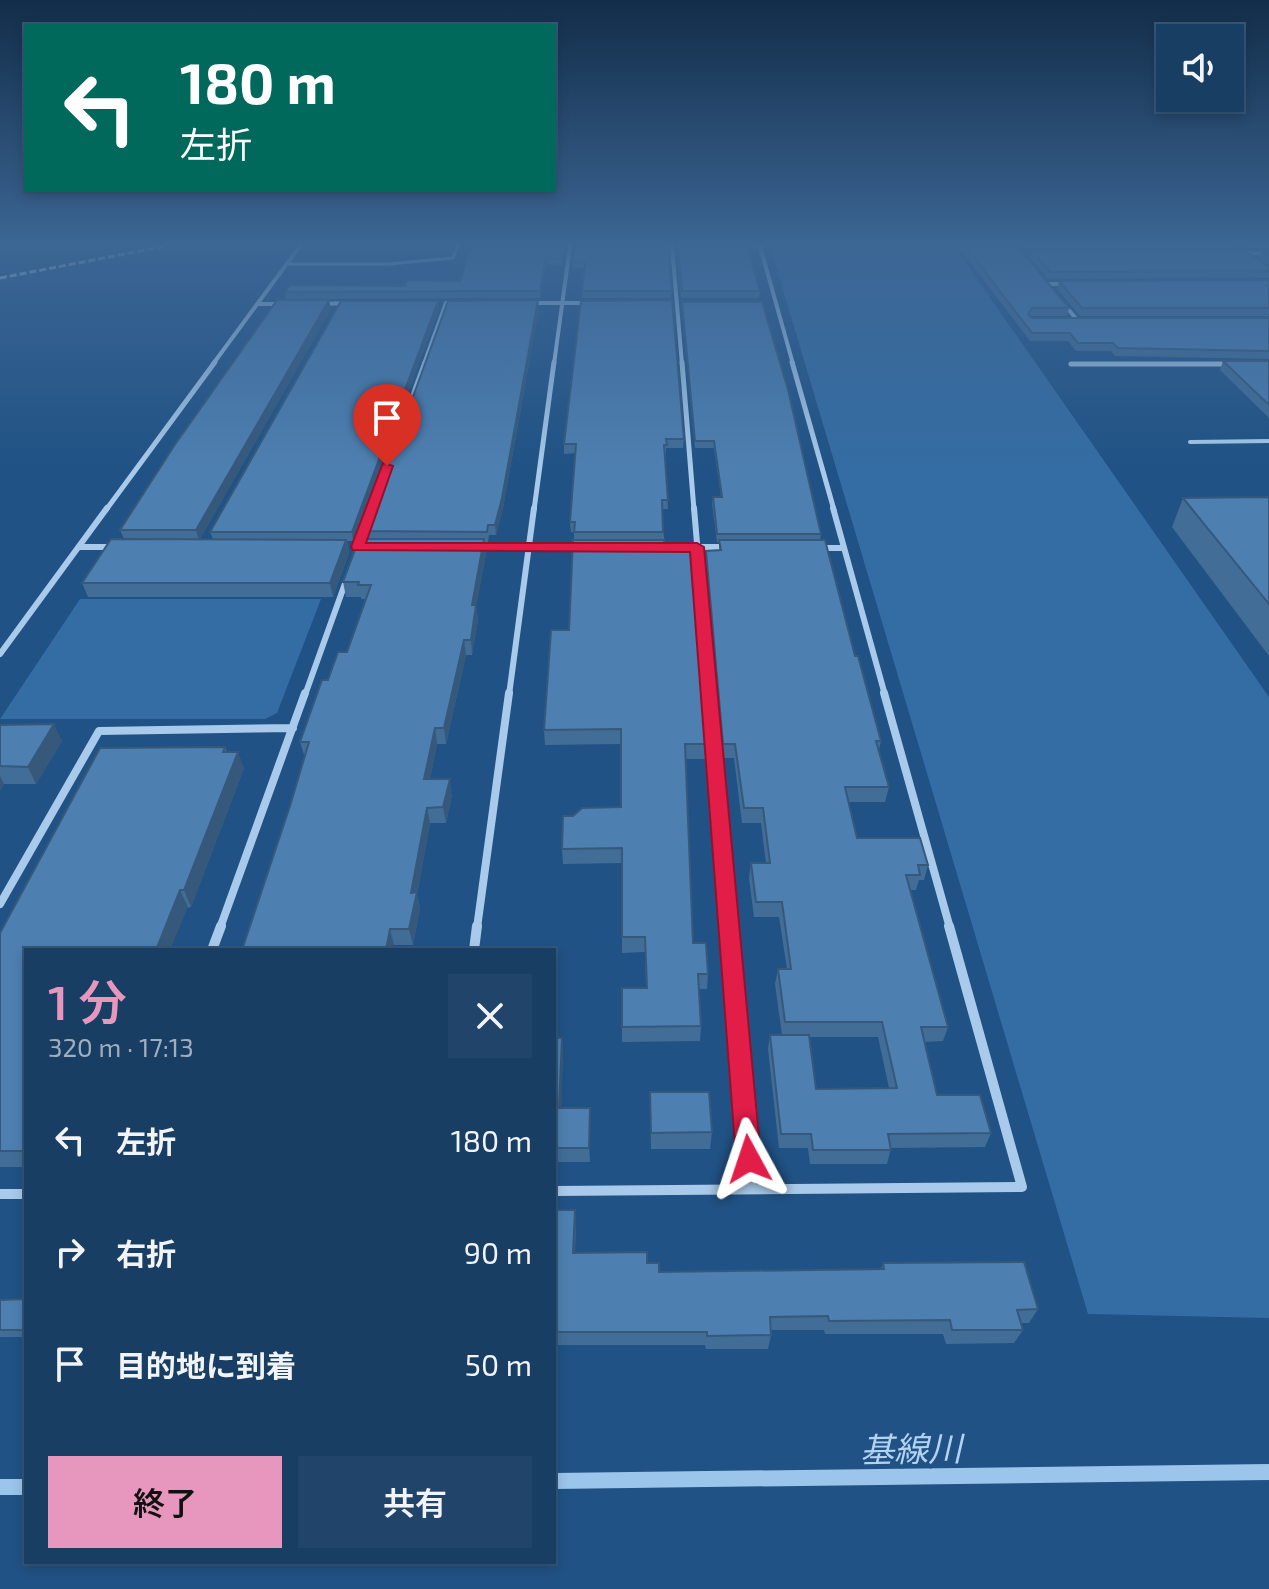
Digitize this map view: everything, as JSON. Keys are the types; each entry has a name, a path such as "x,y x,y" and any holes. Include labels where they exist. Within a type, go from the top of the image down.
{"street":[{"path":"0,654 246,320"},
{"path":"213,948 440,320"},
{"path":"474,948 560,320"},
{"path":"677,320 751,1189"},
{"path":"556,1191 1022,1187 780,320"},
{"path":"1062,321 1077,320"},
{"path":"1071,364 1238,364"},
{"path":"79,547 126,547"},
{"path":"342,547 373,547"},
{"path":"467,547 590,547"},
{"path":"651,547 741,547"},
{"path":"800,548 844,548"},
{"path":"0,904 99,731 293,728"},
{"path":"0,1194 24,1194"}],"lane":[{"path":"1190,442 1269,441"}],"shaded area":[{"path":"792,320 1006,320 1269,697 1269,1318 1088,1314"},
{"path":"80,599 321,599 277,713 265,719 0,719"}],"building":[{"path":"263,320 317,320 196,530 120,530 174,446"},
{"path":"330,320 431,320 352,532 210,532"},
{"path":"441,320 534,320 495,525 488,525 487,532 364,531"},
{"path":"579,320 674,320 684,439 666,439 667,445 664,445 668,500 662,500 663,532 574,532 575,522 570,522 576,444 564,444"},
{"path":"684,320 767,320 788,390 821,534 717,534 713,497 722,497 714,441 695,441"},
{"path":"1022,320 1269,320 1269,351 1118,348 1113,343 1078,343 1070,333 1032,333"},
{"path":"1223,361 1269,361 1269,405"},
{"path":"1269,497 1269,604 1183,498"},
{"path":"111,539 346,540 330,583 82,583"},
{"path":"359,539 484,539 472,605 476,605 471,640 464,640 444,728 435,728 424,779 450,779 443,807 427,808 411,893 417,892 409,929 390,929 386,948 231,948 243,947 309,742 300,742 322,680 328,680 338,652 347,652 371,585 343,582"},
{"path":"573,540 664,540 665,551 693,550 708,744 685,744 693,943 706,943 708,974 698,974 701,1026 622,1027 622,988 647,988 645,937 622,937 622,848 562,849 563,816 573,816 582,808 621,807 621,729 544,730 551,630 569,630"},
{"path":"719,540 825,540 881,741 876,741 889,787 845,787 857,838 920,838 928,865 918,865 920,875 906,875 948,1027 921,1027 937,1095 980,1095 991,1133 888,1134 891,1150 813,1150 811,1134 781,1134 770,1035 809,1035 816,1089 897,1088 882,1022 785,1022 778,969 791,969 782,902 756,902 751,863 770,863 763,808 744,808 735,744 723,744 706,551 721,550"},
{"path":"54,724 28,767 0,766 0,725"},
{"path":"225,747 223,752 238,752 184,890 180,890 157,948 24,948 24,1151 0,1151 0,933 100,748"},
{"path":"556,1038 562,1038 559,1108 590,1108 589,1148 556,1148"},
{"path":"650,1092 709,1092 712,1132 651,1133"},
{"path":"556,1210 575,1210 573,1253 647,1252 647,1263 659,1263 659,1272 884,1269 883,1263 1024,1262 1038,1309 1017,1310 1023,1330 952,1330 950,1320 829,1321 828,1316 770,1317 771,1335 707,1336 707,1332 556,1332"},
{"path":"24,1299 24,1330 0,1330 0,1300"}],"waterway":[{"name":"基線川","path":"556,1481 1269,1472"},
{"name":"基線川","path":"0,1487 24,1487"}],"route":[{"path":"387,466 358,547 697,547 749,1159"}]}
